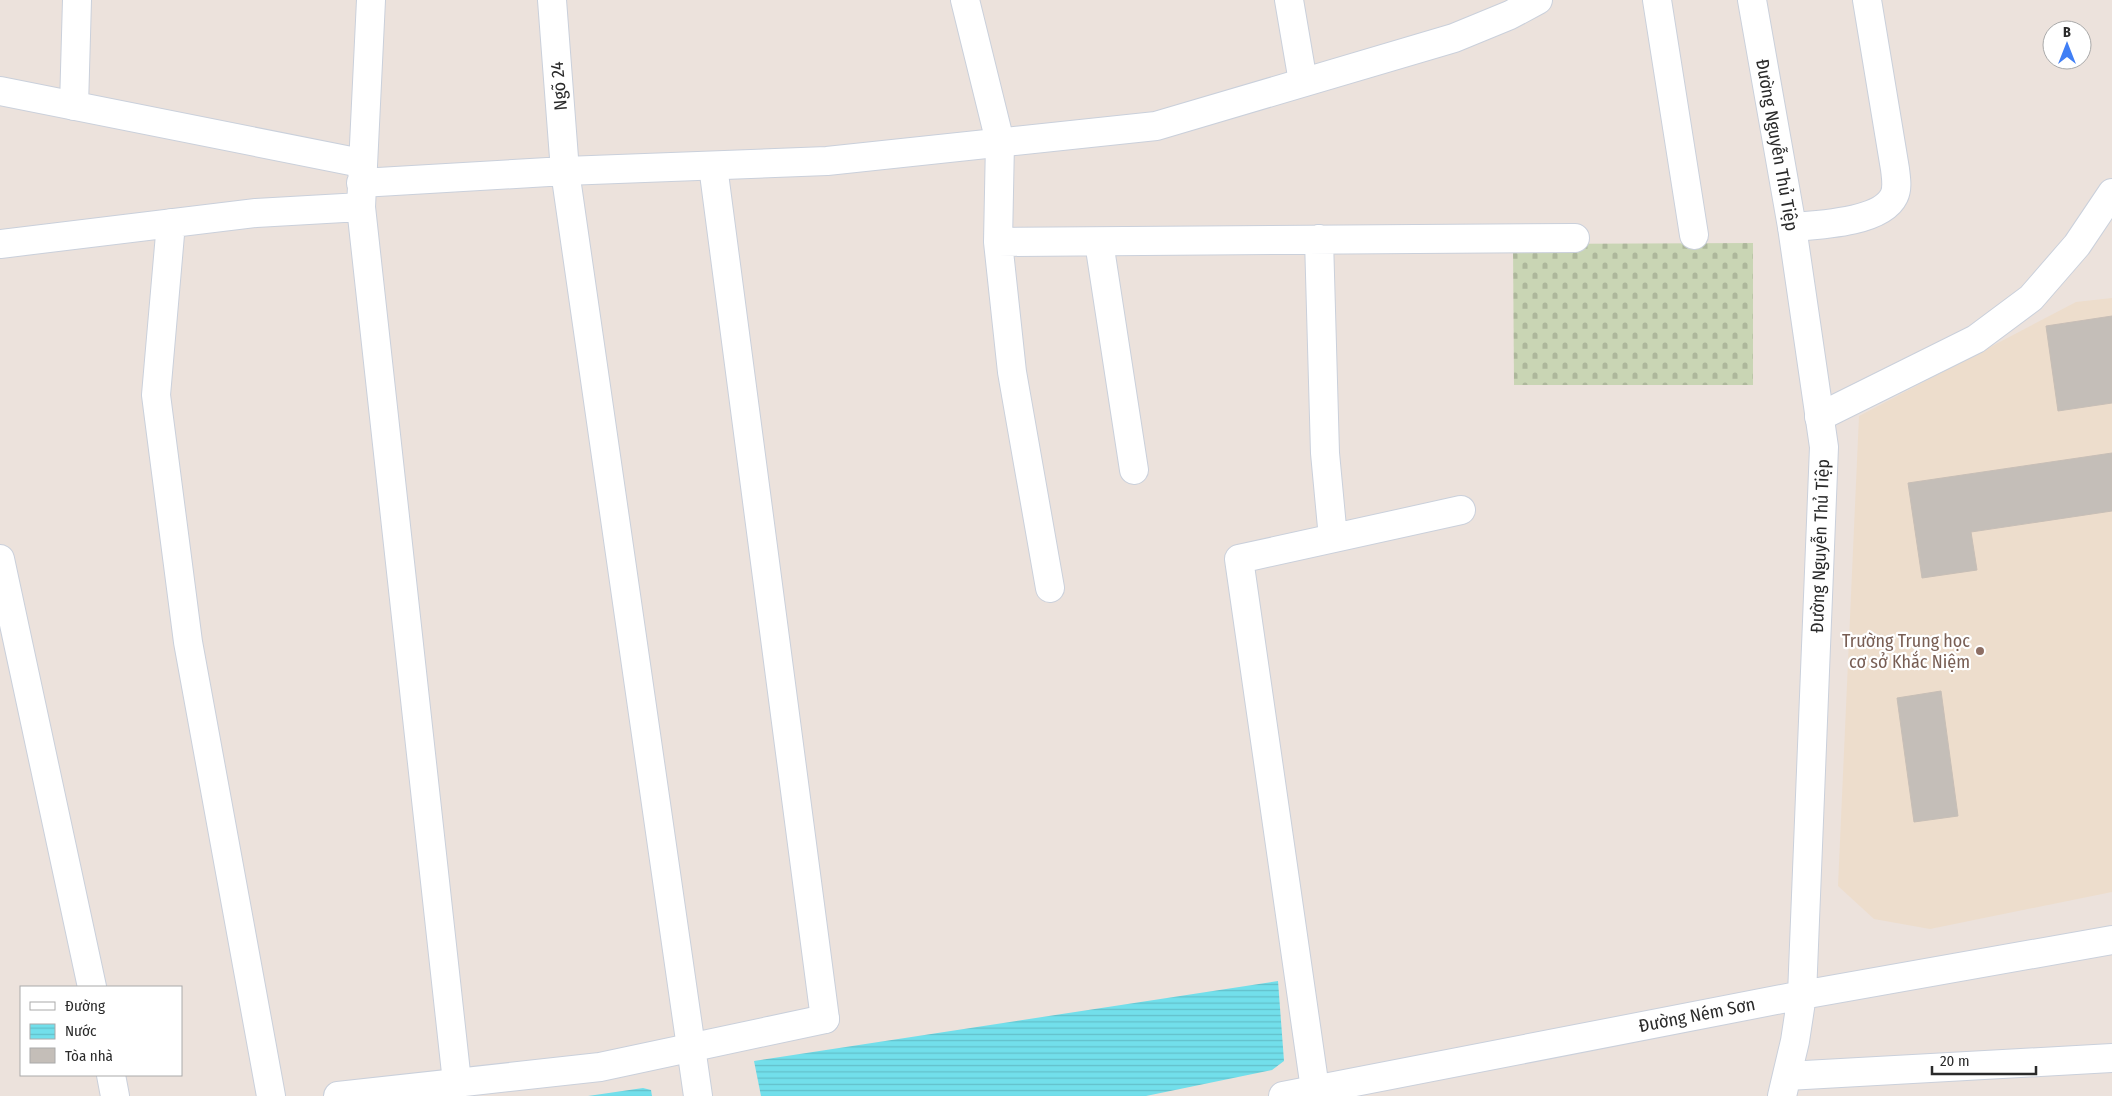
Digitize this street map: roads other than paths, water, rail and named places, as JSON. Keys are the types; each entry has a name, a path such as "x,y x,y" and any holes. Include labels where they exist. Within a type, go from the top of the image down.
{"street":[{"path":"74,106 77,0"},
{"path":"371,0 361,184 457,1082"},
{"name":"Ngõ 24","path":"552,0 566,171 698,1096"},
{"path":"965,0 1000,142 998,242 1012,372 1050,588"},
{"path":"1289,0 1303,82"},
{"path":"0,244 256,214 361,184 566,171 826,161 1156,126 1454,38 1510,15 1538,0"},
{"path":"1657,0 1694,235"},
{"name":"Đường Nguyễn Thủ Tiệp","path":"1752,0 1792,227 1824,447 1802,995 1795,1041 1784,1086"},
{"path":"1792,227 1830,224 1856,219 1886,206 1894,196 1896,185 1895,169 1867,0"},
{"path":"0,91 74,106 361,184"},
{"path":"338,1096 600,1067 825,1019 713,166"},
{"path":"1819,417 1976,339 2032,298 2077,245 2112,193"},
{"path":"171,223 156,395 188,642 271,1096"},
{"path":"998,242 1575,238"},
{"path":"1319,239 1325,453 1333,538"},
{"path":"1099,242 1134,470"},
{"path":"1315,1089 1239,559 1461,510"},
{"path":"0,559 92,986"},
{"name":"Đường Ném Sơn","path":"1283,1096 1802,995 2112,940"},
{"path":"1784,1086 2112,1058"},
{"path":"111,1076 115,1096"}],"water":[{"path":"1278,981 1284,1061 1272,1070 1146,1096 761,1096 754,1061"},
{"path":"643,1088 651,1090 652,1096 588,1096"}],"place":[{"name":"Trường Trung học cơ sở Khắc Niệm","path":"1980,651"}]}
